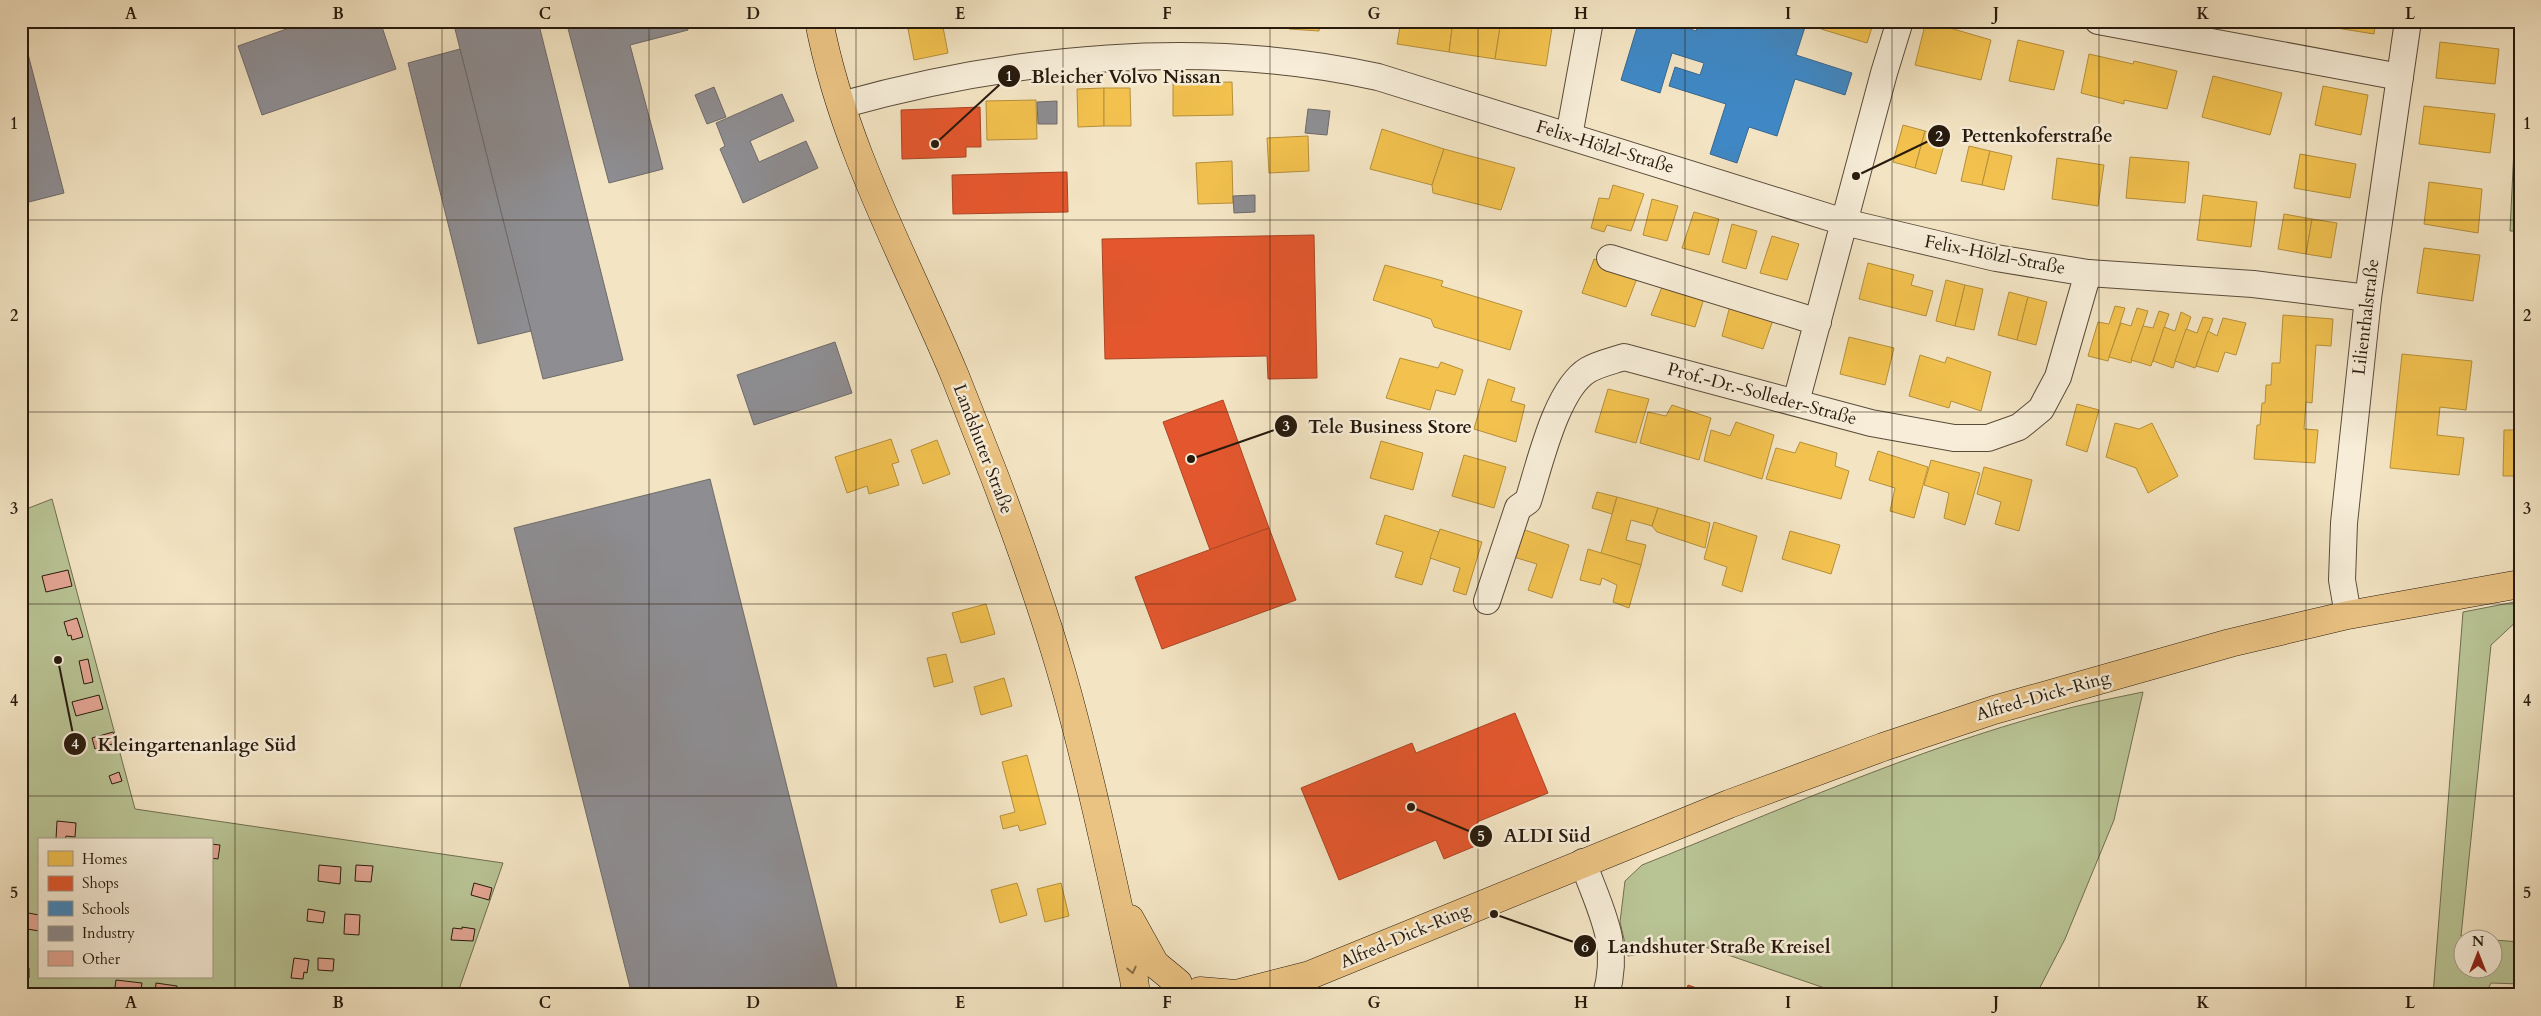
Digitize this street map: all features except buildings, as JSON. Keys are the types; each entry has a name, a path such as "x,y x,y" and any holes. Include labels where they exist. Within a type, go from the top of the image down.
{"main road":[{"name":"Landshuter Straße","path":"818,21 841,105 866,175 896,248 954,376 1026,564 1066,689 1114,888 1136,995"},
{"name":"Alfred-Dick-Ring","path":"1194,990 1236,994 1310,975 1583,862 1738,801 1994,710 2230,643 2348,615 2520,584"},
{"name":"Landshuter Straße","path":"1114,888 1154,964 1194,990"},
{"name":"Alfred-Dick-Ring","path":"1278,995 1310,975"},
{"path":"1148,995 1165,985 1194,990"}],"street":[{"path":"1569,136 1590,21"},
{"path":"1796,402 1884,73 1900,21"},
{"path":"2098,21 2182,29 2400,77"},
{"name":"Lilienthalstraße","path":"2348,615 2342,580 2344,523 2368,298 2408,21"},
{"name":"Felix-Hölzl-Straße","path":"841,105 968,76 1050,64 1132,57 1287,61 1339,68 1378,77 1844,222 1996,258 2088,273 2253,284 2368,298"},
{"path":"1610,258 1818,322"},
{"name":"Prof.-Dr.-Solleder-Straße","path":"1487,601 1518,508 1528,501 1564,396 1586,371 1624,357 1871,423 1954,438 1988,438 2019,427 2041,409 2058,377 2088,273"},
{"path":"1583,862 1607,926 1612,948 1611,976 1606,995"}],"green space":[{"path":"2514,148 2520,149 2520,231 2510,231"},
{"path":"52,499 135,809 503,863 457,995 21,995 21,511"},
{"path":"2520,601 2520,618 2491,645 2462,928 2454,928 2454,978 2504,978 2504,941 2520,942 2520,984 2491,983 2485,995 2433,995 2463,612"},
{"path":"2143,692 2114,820 2065,939 2036,995 1845,995 1696,944 1628,956 1620,922 1625,881 1642,865 1846,782 1949,744 2054,712"}],"place":[{"name":"Bleicher Volvo Nissan","path":"935,144"},
{"name":"Pettenkoferstraße","path":"1856,176"},
{"name":"Tele Business Store","path":"1191,459"},
{"name":"Kleingartenanlage Süd","path":"58,660"},
{"name":"ALDI Süd","path":"1411,807"},
{"name":"Landshuter Straße Kreisel","path":"1494,914"}]}
